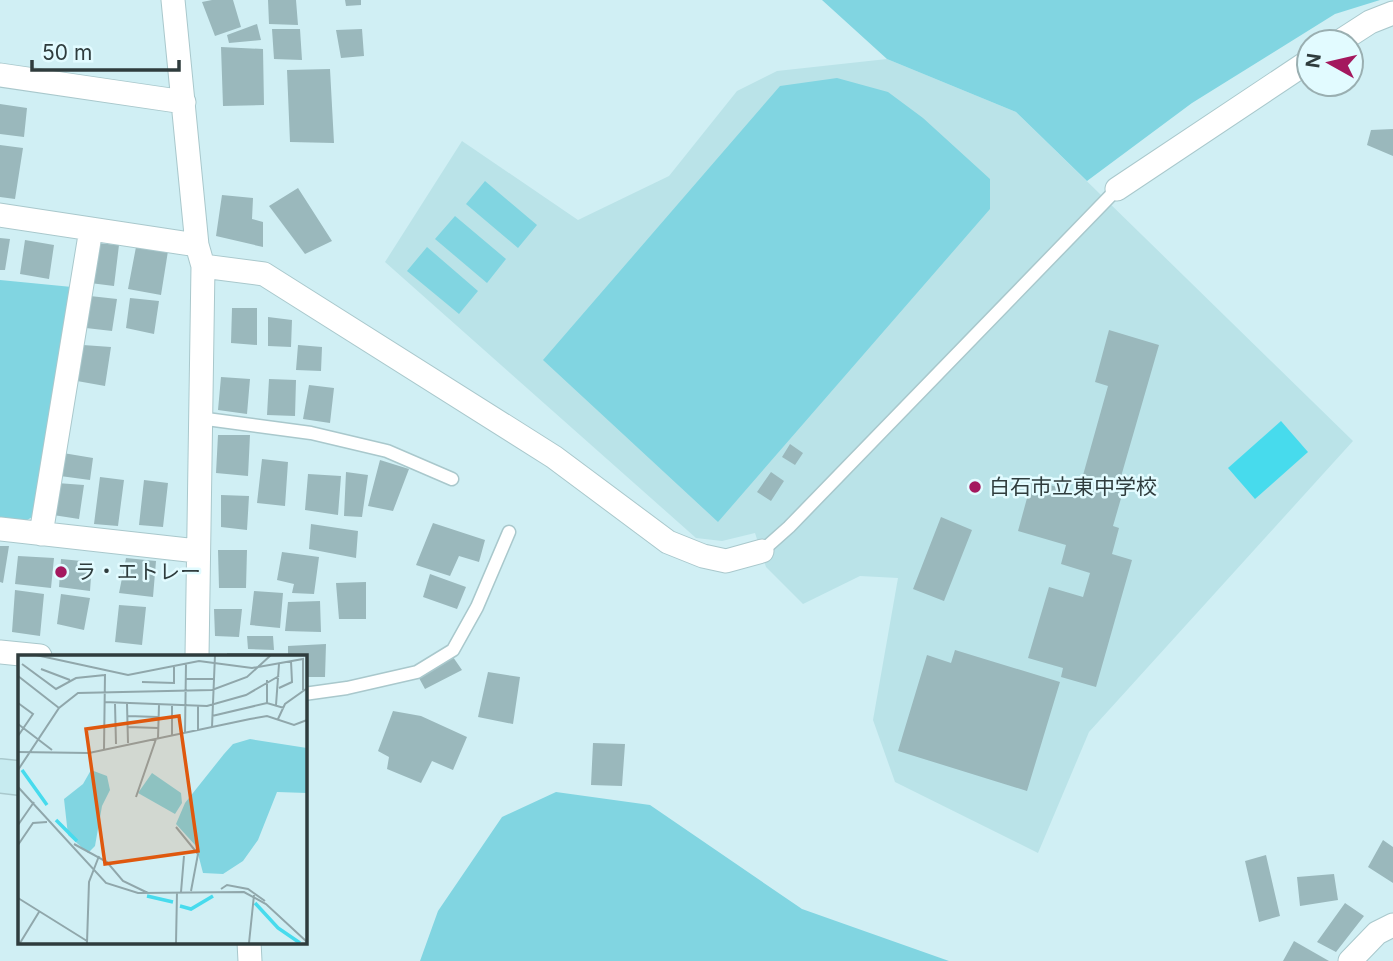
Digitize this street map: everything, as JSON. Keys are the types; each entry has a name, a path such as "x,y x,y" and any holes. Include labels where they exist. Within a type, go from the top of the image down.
{"street":[{"path":"173,0 200,256 197,655"},
{"path":"1361,28 1393,13"},
{"path":"1118,189 1295,70"},
{"path":"0,75 184,102"},
{"path":"0,215 91,229 264,274 554,457 668,542 703,556 726,561 762,551"},
{"path":"41,534 91,229"},
{"path":"0,530 197,551"},
{"path":"0,652 30,655"},
{"path":"0,776 18,778"},
{"path":"1350,961 1377,933 1393,925"}],"lane":[{"path":"762,551 789,527 1118,189"},
{"path":"200,418 311,433 374,448 452,479"},
{"path":"306,695 417,672 453,650 477,607 509,532"}],"shaded area":[{"path":"822,0 1380,0 1335,14 1313,28 1295,28 1295,39 1192,103 1087,181 1016,112 887,59"},
{"name":"白石市立東中学校","path":"887,59 1016,112 1353,441 1089,732 1038,853 895,782 873,720 898,578 860,576 803,604 766,567 755,533 722,541 696,538 385,262 462,141 578,220 669,176 737,91 777,71"},
{"path":"837,78 888,92 923,118 990,179 990,209 718,522 543,360 780,86"},
{"path":"485,181 537,225 518,248 466,204"},
{"path":"455,216 506,259 487,283 435,239"},
{"path":"427,247 478,291 459,314 407,271"},
{"path":"0,280 72,287 37,514 24,522 0,520"},
{"path":"1281,421 1308,452 1255,499 1228,468"},
{"path":"556,792 650,805 802,909 949,961 420,961 438,911 502,817"}],"building":[{"path":"233,0 241,27 215,36 202,2"},
{"path":"268,0 296,0 298,25 269,24"},
{"path":"345,0 361,0 361,5 346,6"},
{"path":"257,24 261,40 229,43 227,35"},
{"path":"272,29 300,29 302,60 274,59"},
{"path":"362,29 364,56 341,58 336,30"},
{"path":"221,47 263,49 264,105 223,106"},
{"path":"330,69 334,143 290,142 287,70"},
{"path":"0,104 27,108 24,137 0,134"},
{"path":"1393,129 1393,156 1367,145 1371,130"},
{"path":"0,145 23,148 15,199 0,197"},
{"path":"298,188 332,241 305,254 269,206"},
{"path":"222,195 253,198 252,219 263,222 263,247 216,236"},
{"path":"0,238 10,239 5,270 0,270"},
{"path":"25,240 54,245 49,279 20,274"},
{"path":"96,243 119,245 114,286 90,283"},
{"path":"136,247 168,251 161,295 128,289"},
{"path":"90,296 117,299 112,331 86,328"},
{"path":"130,298 159,301 154,334 126,328"},
{"path":"232,308 257,308 257,345 231,343"},
{"path":"268,317 292,320 291,347 268,346"},
{"path":"1109,330 1159,345 1118,487 1124,488 1113,526 1119,528 1112,554 1132,560 1096,687 1061,677 1063,668 1028,658 1049,587 1083,597 1090,573 1061,564 1066,545 1018,531 1032,480 1078,493 1108,386 1095,382"},
{"path":"83,345 111,347 105,386 77,381"},
{"path":"298,345 322,347 321,371 296,370"},
{"path":"221,377 250,379 247,414 218,410"},
{"path":"269,379 296,380 295,416 267,415"},
{"path":"309,385 334,388 330,423 303,419"},
{"path":"218,435 250,435 248,476 216,473"},
{"path":"790,444 803,453 795,465 782,457"},
{"path":"63,453 93,458 90,480 60,476"},
{"path":"262,459 288,462 285,506 257,503"},
{"path":"380,460 409,469 393,511 368,506"},
{"path":"346,472 368,475 362,517 344,516"},
{"path":"771,472 784,481 771,501 757,492"},
{"path":"308,474 341,476 338,515 305,510"},
{"path":"100,477 124,480 118,526 94,524"},
{"path":"144,480 168,483 163,527 139,525"},
{"path":"57,483 84,485 79,519 53,515"},
{"path":"221,495 249,496 247,530 221,527"},
{"path":"941,517 972,530 944,601 913,589"},
{"path":"433,523 485,540 479,562 459,556 450,576 416,565"},
{"path":"311,524 358,531 356,558 309,549"},
{"path":"0,546 9,546 3,583 0,582"},
{"path":"218,550 247,550 246,588 219,588"},
{"path":"282,552 319,557 314,594 292,593 294,584 277,580"},
{"path":"18,556 54,558 51,588 15,584"},
{"path":"126,558 156,561 153,597 119,593"},
{"path":"61,559 92,562 90,591 59,587"},
{"path":"430,574 466,587 457,609 423,597"},
{"path":"366,582 366,619 339,619 336,583"},
{"path":"15,590 44,594 40,636 12,632"},
{"path":"254,591 283,593 280,628 250,625"},
{"path":"61,594 90,598 84,630 57,624"},
{"path":"320,601 321,632 285,631 288,602"},
{"path":"119,605 146,607 142,645 115,642"},
{"path":"214,609 242,609 239,637 215,636"},
{"path":"247,636 273,636 274,650 248,649"},
{"path":"326,644 325,677 306,677 306,655 288,655 288,646"},
{"path":"955,650 1060,682 1027,791 898,751 927,655 951,663"},
{"path":"227,653 260,653 260,655"},
{"path":"453,657 462,670 425,689 419,678"},
{"path":"488,672 520,677 513,724 478,717"},
{"path":"393,711 421,716 467,737 453,770 432,761 421,783 387,769 389,757 378,751"},
{"path":"593,743 625,744 622,786 591,785"},
{"path":"1383,840 1393,847 1393,883 1368,867"},
{"path":"1266,855 1280,916 1259,922 1245,861"},
{"path":"1334,874 1338,900 1300,906 1297,877"},
{"path":"1345,903 1364,916 1336,952 1317,942"},
{"path":"1294,941 1329,961 1283,961"}],"place":[{"name":"白石市立東中学校","path":"975,487"},
{"name":"ラ・エトレー","path":"61,572"}]}
